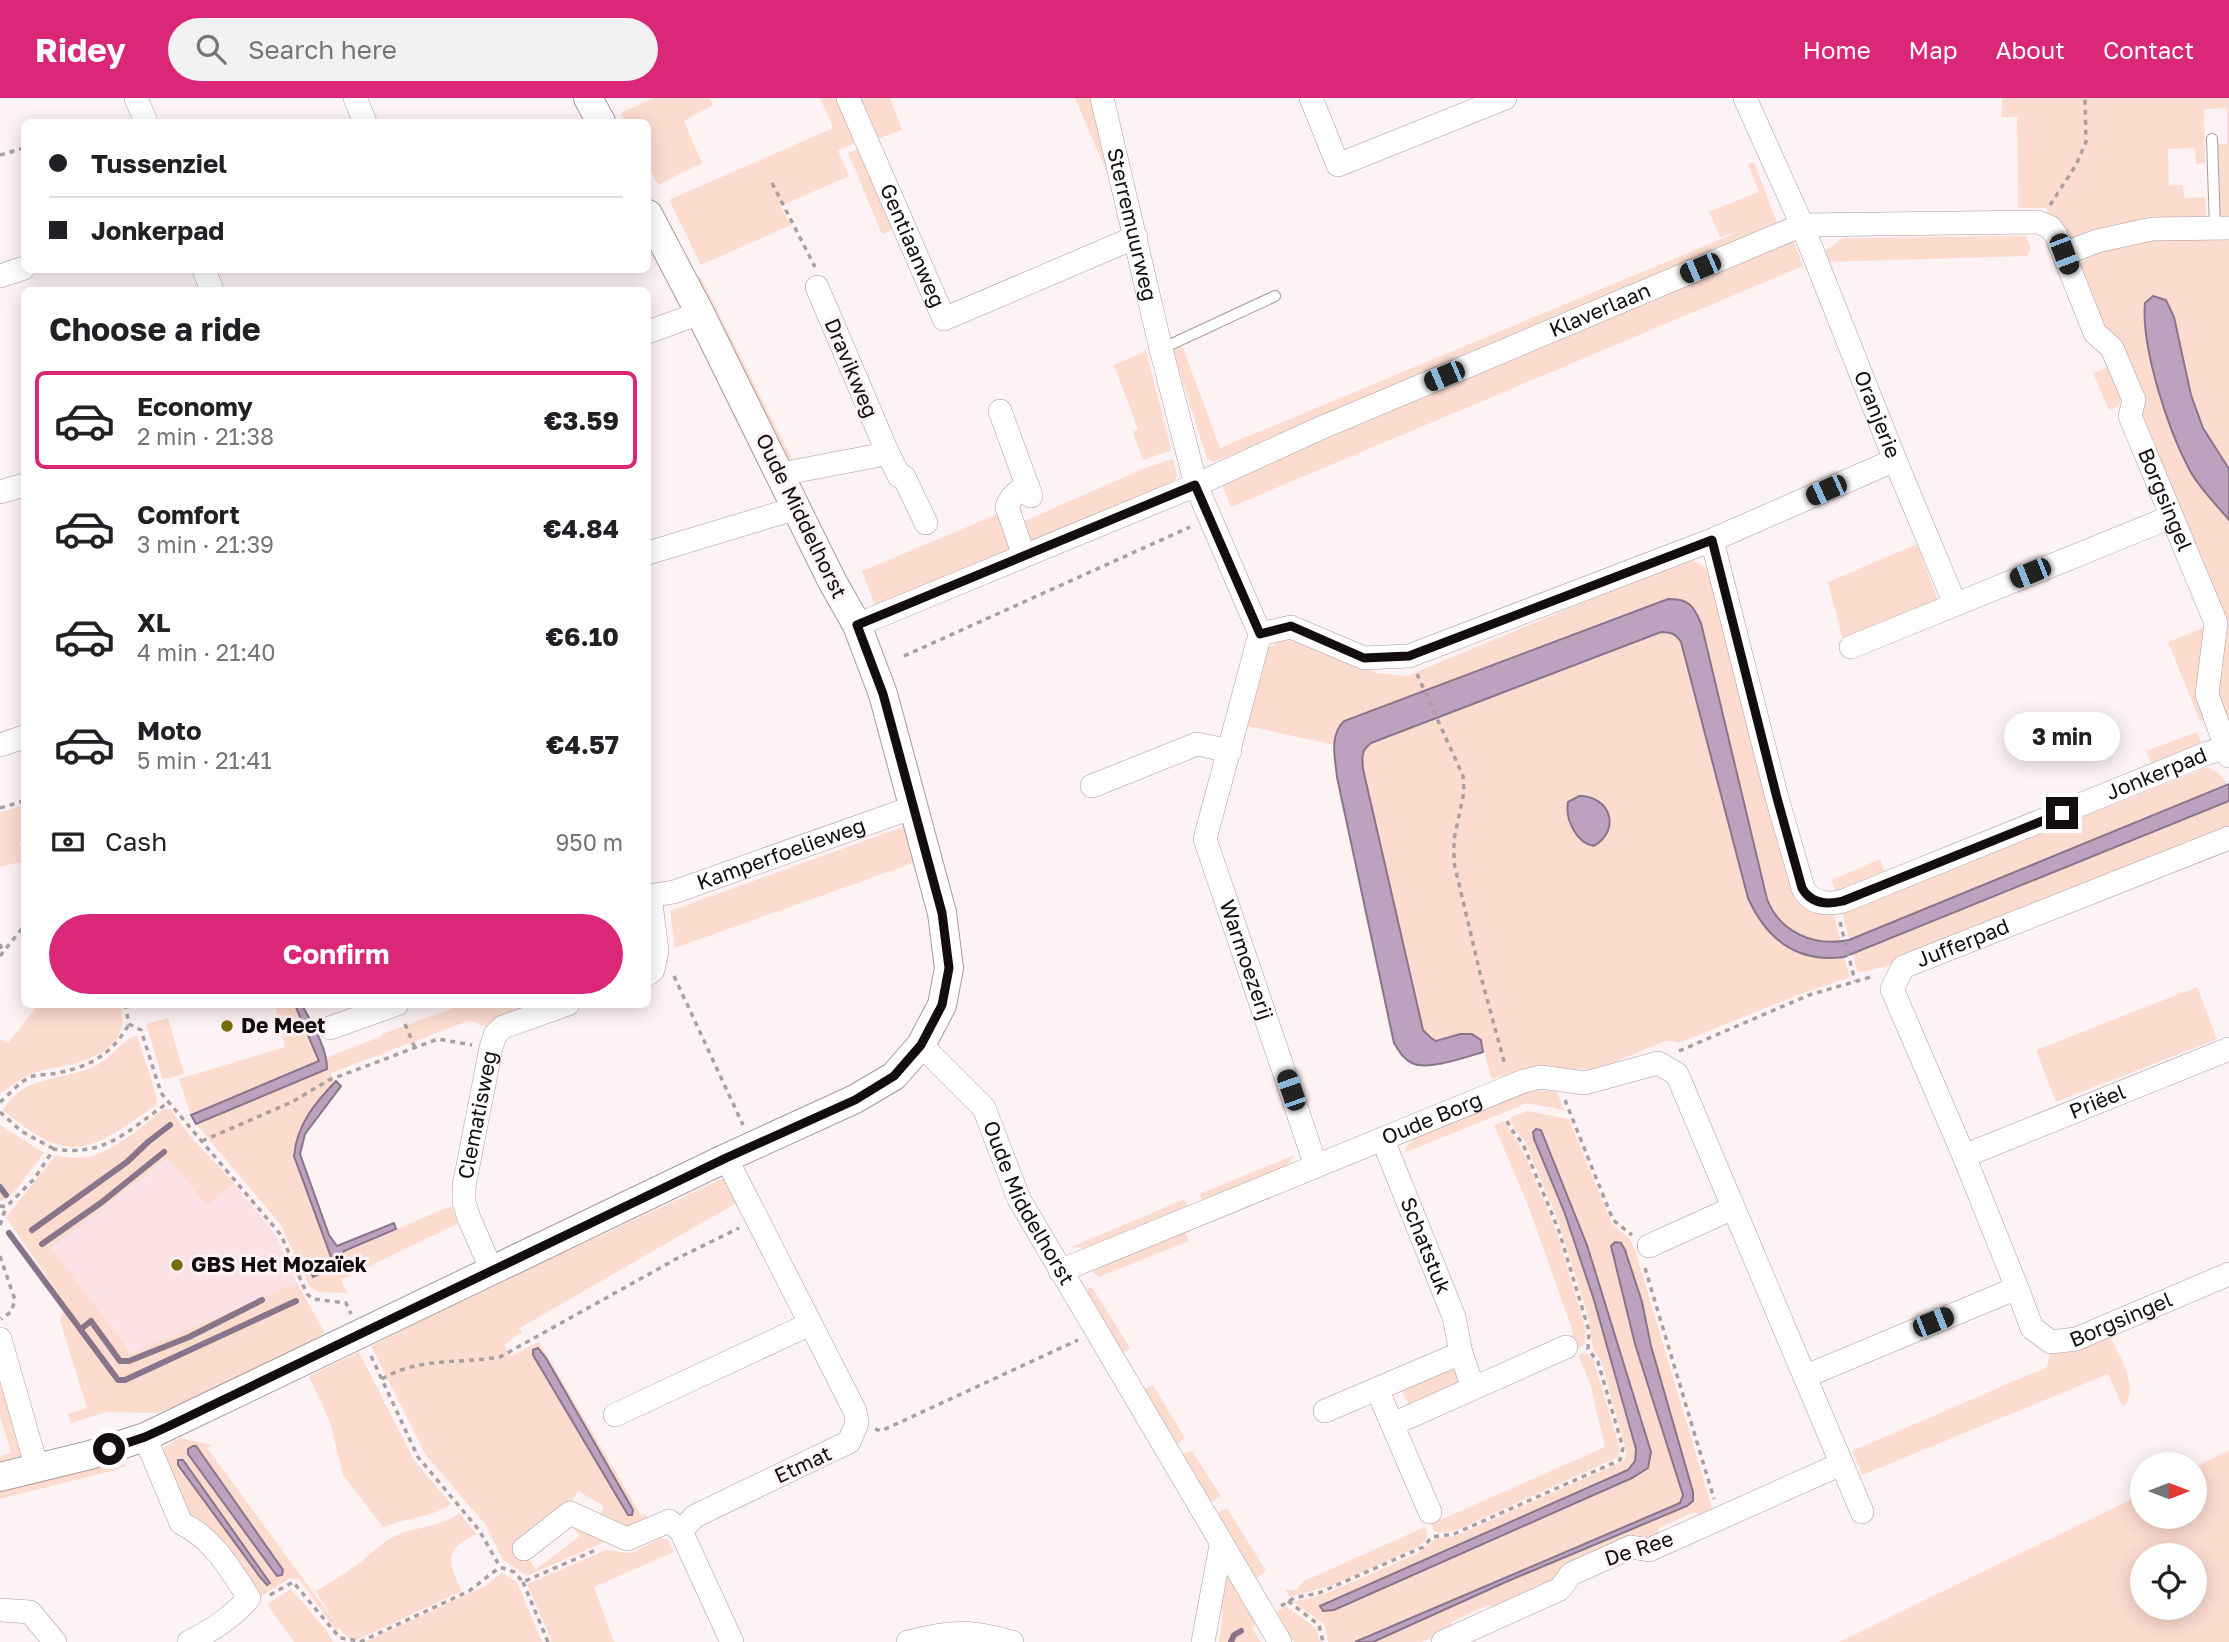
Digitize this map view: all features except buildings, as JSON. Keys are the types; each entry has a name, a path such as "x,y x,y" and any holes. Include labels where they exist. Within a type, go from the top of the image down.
{"street":[{"path":"136,98 145,119"},
{"path":"355,98 364,119"},
{"path":"588,98 599,119"},
{"name":"Gentiaanweg","path":"848,98 944,318 1136,237"},
{"name":"Sterremuurweg","path":"1102,98 1195,485 1260,634"},
{"path":"1311,98 1338,165 1505,98"},
{"name":"Oranjerie","path":"1745,98 1802,225 1955,604"},
{"name":"Oude Middelhorst","path":"651,220 781,474 832,581 857,625 883,694 942,913 949,968 942,1005 921,1045 984,1108 1018,1199 1280,1642"},
{"path":"2038,222 2050,227 2064,254 2097,241 2152,229 2222,228"},
{"name":"Klaverlaan","path":"857,625 1195,485 1316,430 1802,225 2038,222"},
{"name":"Borgsingel","path":"2064,254 2095,333 2112,348 2134,400 2130,416 2216,623 2207,694 2227,752"},
{"path":"0,276 21,269"},
{"name":"Dravikweg","path":"817,287 886,449 899,476 904,477 926,523"},
{"path":"651,331 700,313"},
{"path":"1000,411 1030,491 1020,489 1007,507 1024,556"},
{"path":"781,474 880,454 886,449"},
{"path":"1260,634 1291,626 1364,658 1409,656 1712,540 1895,460"},
{"path":"0,492 21,486"},
{"path":"651,552 797,508"},
{"path":"1851,648 2171,517"},
{"name":"Jonkerpad","path":"1712,540 1802,888 1814,901 1843,901 2208,753 2227,752"},
{"name":"Warmoezerij","path":"1260,634 1205,839 1316,1166"},
{"path":"0,745 21,738"},
{"path":"1092,786 1196,744 1230,751"},
{"name":"Kamperfoelieweg","path":"651,896 674,892 914,807"},
{"name":"Jufferpad","path":"2017,1288 1892,989 1896,978 1903,967 2229,838"},
{"path":"651,910 657,951 651,972"},
{"path":"330,1028 388,1008"},
{"name":"Clematisweg","path":"492,1271 464,1202 464,1186 491,1048 495,1035 503,1027 557,1008"},
{"path":"0,1477 90,1455 145,1437 739,1152 855,1100 894,1076 921,1045"},
{"name":"Priëel","path":"1964,1156 2229,1049"},
{"path":"1658,1063 1677,1074 1862,1512"},
{"name":"Oude Borg","path":"1060,1272 1511,1087 1541,1077 1585,1083 1658,1063"},
{"name":"Schatstuk","path":"1383,1140 1454,1317 1461,1353 1474,1388"},
{"path":"739,1152 756,1220 855,1411 857,1423"},
{"path":"1643,1250 1733,1208"},
{"name":"Borgsingel","path":"2017,1288 2032,1328 2051,1342 2076,1339 2229,1274"},
{"path":"1806,1376 2017,1288"},
{"path":"615,1415 810,1324"},
{"path":"0,1339 37,1468"},
{"path":"1393,1424 1566,1347"},
{"path":"1325,1411 1461,1353"},
{"path":"1377,1389 1430,1512"},
{"name":"Etmat","path":"681,1531 695,1516 849,1442 857,1423"},
{"path":"145,1437 181,1523 208,1540 249,1598 232,1615 189,1642"},
{"name":"De Ree","path":"1443,1642 1560,1589 1571,1574 1631,1547 1649,1550 1841,1464"},
{"path":"524,1549 570,1513 627,1539 669,1521 681,1531 732,1642"},
{"path":"1203,1642 1221,1545"},
{"path":"0,1610 30,1612 55,1642"},
{"path":"908,1642 942,1633 981,1633 1012,1642"}],"lane":[{"path":"2212,139 2222,228"},
{"path":"1161,349 1275,296"}],"path":[{"path":"2038,222 2076,165 2087,142 2085,98"},
{"path":"0,154 21,149"},
{"path":"772,183 824,285 817,287"},
{"path":"904,656 1211,517"},
{"path":"1422,684 1463,776 1464,792 1454,839 1454,863 1511,1087"},
{"path":"0,808 21,802"},
{"path":"1841,927 1855,981"},
{"path":"2,954 21,930"},
{"path":"0,944 2,954"},
{"path":"671,970 739,1152"},
{"path":"1658,1063 1683,1049 1808,995 1880,974 1896,978"},
{"path":"0,1102 29,1077 83,1066 102,1056 118,1043 129,1024 126,1008"},
{"path":"398,1008 415,1048"},
{"path":"129,1024 141,1030 161,1093 281,1235 307,1294 313,1299 346,1303 418,1457 479,1530 500,1567 514,1572 523,1582 548,1642"},
{"path":"202,1141 292,1102 329,1080 438,1039 491,1048"},
{"path":"1557,1080 1614,1220 1643,1250 1720,1517"},
{"path":"0,1112 21,1131 54,1149 90,1151 105,1146 169,1102"},
{"path":"1265,1617 1294,1598 1319,1593 1423,1547 1432,1537 1454,1534 1620,1460 1623,1448 1598,1362 1588,1349 1589,1331 1559,1231 1523,1144 1505,1117"},
{"path":"0,1225 6,1208 34,1179 54,1149"},
{"path":"0,1206 6,1208"},
{"path":"382,1379 399,1368 426,1362 472,1362 500,1357 676,1259 756,1220"},
{"path":"0,1256 15,1300 11,1312 0,1320"},
{"path":"857,1423 881,1431 1096,1332"},
{"path":"523,1582 606,1546 616,1535"},
{"path":"249,1598 260,1602 293,1582 340,1638 360,1641 469,1591 500,1567"},
{"path":"1288,1601 1319,1625 1323,1642"}],"shaded area":[{"path":"653,98 709,98 713,105 684,121 702,163 658,185 651,171 651,119 624,119 621,113"},
{"path":"820,98 840,98 858,141 838,151 849,176 780,206 791,225 701,265 669,200 833,128"},
{"path":"856,98 890,98 902,130 874,140"},
{"path":"1075,98 1094,98 1112,172 1107,173"},
{"path":"2002,98 2229,98 2229,220 2220,217 2218,144 2227,144 2227,108 2204,109 2205,163 2196,164 2195,148 2168,149 2169,186 2183,185 2184,198 2205,197 2206,216 2203,219 2073,240 2047,215 2047,208 2018,208 2017,117 2002,117"},
{"path":"861,148 896,228 882,234 848,153"},
{"path":"1754,162 1777,223 1214,462 1207,459 1173,351 1182,345 1220,448 1738,232 1720,237 1709,212 1759,192 1748,164"},
{"path":"2229,235 2229,469 2208,434 2192,397 2174,317 2144,312 2155,374 2190,470 2229,520 2229,721 2219,690 2227,632 2225,615 2141,416 2144,395 2121,341 2105,329 2081,273 2083,263 2093,251 2162,237"},
{"path":"2026,236 2031,249 2027,256 1826,262 1824,252 1843,238"},
{"path":"1792,238 1803,266 1231,507 1222,484"},
{"path":"700,276 795,465 787,468 691,280"},
{"path":"2153,296 2166,300 2174,317 2191,395 2203,428 2229,469 2229,520 2193,476 2165,411 2147,342 2145,303"},
{"path":"1146,351 1171,448 1170,451 1143,460 1133,432 1138,429 1114,365"},
{"path":"2108,367 2121,395 2119,406 2109,410 2093,373"},
{"path":"1173,459 1177,476 1171,486 875,605 862,571 1005,511 1011,527 1145,468"},
{"path":"1917,544 1938,601 1843,640 1828,582"},
{"path":"1687,559 1701,564 1711,574 1792,890 1833,913 1841,941 1810,939 1793,931 1771,910 1701,623 1690,604 1334,737 1334,745 1243,725 1268,648 1279,641 1292,640 1376,673 1407,676"},
{"path":"1668,599 1689,604 1701,623 1767,899 1781,921 1800,935 1824,941 1849,940 2229,784 2229,801 1844,957 1827,958 1798,952 1775,937 1748,898 1681,642 1673,634 1661,632 1371,743 1365,749 1363,769 1423,1030 1436,1041 1460,1034 1472,1034 1481,1040 1483,1052 1437,1064 1419,1065 1409,1061 1394,1043 1337,777 1334,747 1339,727 1344,721"},
{"path":"2205,627 2205,720 2200,721 2168,642"},
{"path":"1661,632 1673,634 1681,642 1748,898 1756,915 1811,957 1844,957 1850,977 1679,1043 1665,1041 1598,1069 1531,1069 1492,1079 1477,1037 1466,1033 1436,1040 1423,1030 1363,769 1363,754 1371,743","holes":["1579,796 1609,814 1609,827 1584,842 1570,823 1568,802"]},
{"path":"2197,732 2201,742 2198,745 2153,766 2146,751"},
{"path":"2208,767 2218,773 2228,785 1849,940 1842,912"},
{"path":"1579,796 1590,797 1599,802 1609,815 1608,831 1594,846 1582,840 1570,823 1568,802"},
{"path":"2229,801 2229,825 2217,832 1887,966 1857,971 1853,954"},
{"path":"21,806 21,862 0,867 0,812"},
{"path":"905,826 916,862 675,948 670,911"},
{"path":"1880,859 1885,874 1836,895 1832,880"},
{"path":"2197,987 2217,1039 2056,1102 2036,1050"},
{"path":"36,1008 121,1008 123,1023 117,1039 102,1053 78,1063 24,1077 0,1094 0,1039 8,1043"},
{"path":"276,1008 296,1008 319,1061 191,1115 179,1079 285,1047"},
{"path":"296,1008 304,1008 314,1028 322,1044 327,1069 196,1124 191,1115 319,1061"},
{"path":"454,1008 523,1008 502,1016 487,1028 468,1021 331,1073 333,1083 313,1108 296,1145 295,1156 331,1258 310,1270 344,1251 451,1206 459,1223 341,1280 347,1293 319,1292 310,1287 280,1224 196,1124 327,1069 327,1058 382,1034"},
{"path":"168,1018 184,1074 163,1080 146,1024"},
{"path":"137,1035 157,1098 156,1105 114,1133 80,1147 64,1146 46,1140 3,1110 22,1090 99,1064"},
{"path":"336,1081 341,1086 305,1134 300,1154 329,1235 337,1246 394,1223 396,1229 344,1251 339,1264 313,1277 310,1270 331,1257 294,1156 299,1134 308,1115"},
{"path":"1535,1090 1557,1092 1564,1110 1527,1103 1404,1153 1417,1135 1521,1093"},
{"path":"163,1109 171,1110 189,1135 234,1183 207,1206 168,1158 51,1248 132,1353 297,1283 325,1333 237,1381 158,1413 107,1412 71,1423 68,1414 87,1408 60,1320 66,1305 6,1217 56,1155 78,1158 101,1153 124,1140"},
{"path":"1527,1111 1569,1119 1612,1224 1629,1238 1635,1250 1713,1511 1703,1516 1694,1512 1659,1528 1658,1536 1496,1608 1487,1605 1452,1622 1449,1630 1422,1642 1373,1642 1508,1581 1687,1506 1692,1501 1693,1492 1651,1346 1642,1302 1621,1243 1635,1344 1683,1495 1680,1503 1355,1642 1328,1642 1325,1625 1293,1602 1325,1594 1418,1553 1437,1538 1456,1536 1626,1458 1602,1363 1593,1348 1588,1317 1560,1226 1525,1141 1509,1118","holes":["1537,1129 1541,1130 1587,1245 1651,1452 1648,1468 1632,1478 1334,1610 1320,1607 1628,1470 1635,1461 1636,1449 1594,1300 1564,1211 1534,1139"]},
{"path":"1504,1121 1524,1153 1558,1236 1586,1331 1585,1344 1576,1350 1571,1338 1573,1332 1528,1205 1494,1125"},
{"path":"0,1125 44,1153 14,1192 2,1201 0,1200"},
{"path":"1536,1129 1541,1130 1587,1245 1651,1452 1648,1468 1632,1478 1334,1610 1323,1611 1320,1606 1628,1470 1635,1461 1636,1449 1594,1300 1564,1211 1534,1139 1533,1132"},
{"path":"1295,1155 1285,1167 1203,1201 1199,1194"},
{"name":"GBS Het Mozaïek","path":"169,1158 207,1206 234,1183 276,1235 297,1283 133,1353 50,1248"},
{"path":"726,1177 738,1202 520,1328 522,1332 504,1345 511,1356 539,1342 641,1515 646,1514 648,1521 625,1531 598,1519 604,1506 578,1491 570,1504 518,1546 536,1569 580,1536 570,1524 607,1541 527,1576 503,1560 486,1525 425,1454 371,1346 441,1310"},
{"path":"1185,1199 1187,1206 1089,1248 1071,1247"},
{"path":"1184,1230 1189,1241 1099,1277 1092,1272 1096,1267"},
{"path":"1615,1242 1621,1243 1625,1250 1642,1302 1651,1346 1693,1492 1693,1501 1687,1506 1508,1581 1373,1642 1355,1642 1680,1503 1683,1495 1635,1344 1611,1246"},
{"path":"1092,1287 1130,1348 1121,1354 1091,1303 1087,1289"},
{"path":"2110,1336 2129,1381 2130,1391 2123,1407 2108,1374 1862,1475 1852,1451 2047,1367 2050,1353 2070,1350"},
{"path":"538,1348 633,1510 632,1515 628,1515 533,1355 533,1350"},
{"path":"359,1352 414,1460 451,1504 443,1509 384,1528 343,1475 330,1422 309,1376"},
{"path":"1585,1353 1593,1358 1620,1449 1618,1457 1455,1531 1434,1531 1431,1524 1605,1447 1590,1383 1578,1355"},
{"path":"1454,1368 1460,1374 1461,1381 1410,1408 1400,1387"},
{"path":"0,1371 28,1455 0,1462 0,1456 11,1453 0,1416"},
{"path":"1153,1385 1185,1438 1176,1445 1143,1390"},
{"path":"180,1438 212,1445 207,1448 332,1618 316,1591 353,1568 392,1538 444,1522 459,1513 477,1534 459,1545 452,1557 453,1572 462,1591 357,1640 348,1638 339,1628 336,1631 299,1579 290,1578 258,1598 191,1523 164,1458 163,1448"},
{"path":"196,1446 283,1570 282,1575 277,1576 188,1454 188,1449"},
{"path":"2229,1450 2229,1642 1839,1642 2130,1500 2130,1530 2207,1530 2207,1461"},
{"path":"1192,1451 1221,1496 1210,1503 1183,1454"},
{"path":"122,1457 125,1466 115,1470 0,1499 0,1489"},
{"path":"178,1460 183,1460 270,1583 267,1585 260,1577 178,1465"},
{"path":"1227,1508 1266,1571 1254,1580 1218,1513"},
{"path":"1425,1527 1427,1537 1420,1546 1333,1585 1290,1597 1285,1590 1296,1590 1304,1581"},
{"path":"661,1538 668,1539 674,1552 594,1587 614,1642 552,1642 527,1584 606,1550 631,1553"},
{"path":"502,1573 517,1582 542,1642 365,1642 485,1586"},
{"path":"1231,1573 1247,1599 1243,1603 1257,1626 1251,1627 1261,1642 1219,1642 1223,1612 1216,1614 1223,1574"},
{"path":"291,1589 327,1631 333,1642 294,1642 267,1604"},
{"path":"1286,1606 1317,1629 1320,1642 1294,1642 1275,1613"}],"waterway":[{"path":"32,1230 127,1162 170,1125"},
{"path":"42,1244 102,1202 164,1152"},
{"path":"0,1187 6,1195"},
{"path":"9,1233 118,1380 125,1380 296,1301"},
{"path":"81,1329 91,1321 120,1361 129,1361 189,1337 262,1300"},
{"path":"1231,1642 1234,1635 1241,1631"}],"place":[{"name":"De Meet","path":"227,1026"},
{"name":"GBS Het Mozaïek","path":"177,1265"}],"route":[{"path":"109,1449 169,1426 726,1158 855,1100 894,1076 921,1045 942,1005 949,968 942,913 908,784 883,694 857,625 1195,485 1260,634 1291,626 1364,658 1409,656 1712,540 1802,888 1814,901 1843,901 2062,813"}]}
